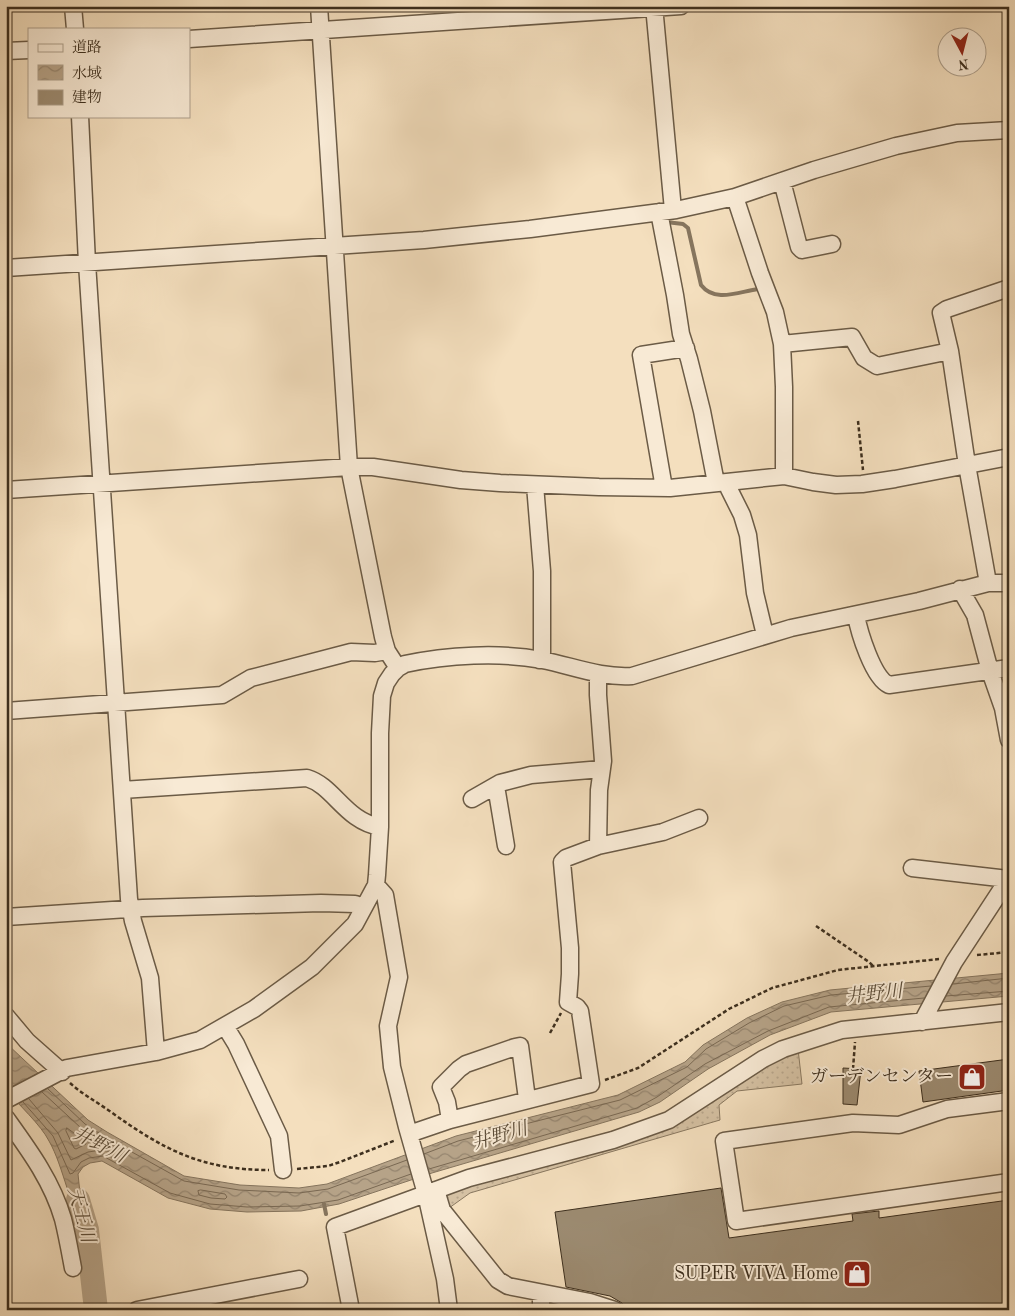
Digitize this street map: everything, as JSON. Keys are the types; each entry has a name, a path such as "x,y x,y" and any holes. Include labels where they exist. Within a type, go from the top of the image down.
{"street":[{"path":"73,6 75,28"},
{"path":"319,6 349,467 387,651 398,668"},
{"path":"190,39 681,6"},
{"path":"654,7 666,211 681,334 722,483 729,490 742,515 748,535 756,593 766,635"},
{"path":"6,52 28,50"},
{"path":"80,118 87,263 130,909 150,978 156,1052"},
{"path":"6,268 424,240 530,229 666,211 735,197 896,146 957,133 1009,130"},
{"path":"782,181 799,247 802,250 832,244"},
{"path":"735,197 760,274 775,312 782,344 784,476"},
{"path":"988,583 950,351 941,313 947,309 1009,288"},
{"path":"782,344 852,338 864,358 877,366 950,351"},
{"path":"664,488 641,355 686,348"},
{"path":"6,490 349,467 373,467 461,480 535,485 664,488 784,476 836,485 864,484 895,479 1009,457"},
{"path":"535,485 542,571 542,653 539,660"},
{"path":"6,1100 62,1075 74,1066 156,1052 200,1040 254,1009 312,967 355,924 376,885 380,827 382,696 386,683 398,668 414,662 501,655 539,660 598,674 617,677 632,676 791,628 919,601 988,583 1009,583"},
{"path":"960,589 975,615 990,671 1003,708 1009,740"},
{"path":"856,615 872,666 884,683 895,685 1009,668"},
{"path":"6,711 222,695 251,678 351,652 387,651"},
{"path":"598,674 603,761 598,790 598,846"},
{"path":"472,799 496,786 531,775 602,769"},
{"path":"122,790 307,778 318,783 354,816 371,826 380,827"},
{"path":"496,786 506,846"},
{"path":"406,1137 450,1120 591,1084 580,1011 568,1002 570,948 562,862 566,858 598,846 663,832 699,818"},
{"path":"912,868 1008,879 951,960 922,1021"},
{"path":"376,885 385,895 387,901 399,976 388,1026 392,1068 406,1137 429,1191 498,1280 541,1302 590,1302 615,1310"},
{"path":"6,917 130,909 321,903 355,904 363,907"},
{"path":"350,1310 336,1227 429,1191 469,1178 613,1140 668,1120 770,1055 825,1034 1009,1012"},
{"path":"6,1016 62,1075"},
{"path":"225,1026 236,1044 279,1136 283,1170"},
{"path":"450,1120 447,1102 441,1087 466,1064 520,1046 527,1099"},
{"path":"1009,1101 948,1109 899,1125 853,1122 724,1141 736,1221 1009,1182"},
{"path":"6,1118 35,1158 47,1180 63,1219 73,1268"},
{"path":"429,1191 449,1310"},
{"path":"137,1310 299,1279"}],"path":[{"path":"858,421 864,484"},
{"path":"816,926 873,966"},
{"path":"972,955 1009,952"},
{"path":"591,1084 638,1068 729,1009 772,988 838,970 951,960"},
{"path":"550,1033 568,1002"},
{"path":"853,1069 855,1029"},
{"path":"62,1075 74,1086 127,1124 156,1142 181,1155 205,1163 234,1168 283,1170 328,1166 406,1137"}],"shaded area":[{"path":"798,1049 802,1084 737,1091 719,1105 720,1120 470,1193 449,1208 445,1200 447,1193 477,1182 610,1146"}],"water":[{"name":"井野川","path":"1009,973 1009,996 831,1012 770,1035 708,1069 660,1102 639,1112 432,1173 339,1204 301,1211 247,1212 210,1209 168,1198 102,1161 90,1163 83,1167 78,1174 80,1193 90,1222 87,1230 76,1211 49,1141 35,1122 6,1090 6,1043 88,1120 184,1176 240,1185 299,1188 327,1184 456,1136 618,1095 685,1062 703,1045 747,1018 782,1002 830,990"}],"building":[{"path":"1009,1059 1009,1090 923,1102 919,1071"},
{"path":"843,1068 861,1069 857,1105 843,1104"},
{"path":"721,1188 729,1238 853,1221 852,1214 879,1211 879,1218 1009,1200 1009,1310 625,1310 622,1303 610,1296 566,1287 555,1212"}],"waterway":[{"path":"666,222 683,224 688,228 701,285 707,290 713,294 720,295 758,289 760,292"},
{"name":"天王川","path":"78,1200 87,1230 96,1310"},
{"path":"324,1204 326,1214"}],"place":[{"name":"ガーデンセンター","path":"972,1077"},
{"name":"SUPER VIVA Home","path":"857,1274"}]}
